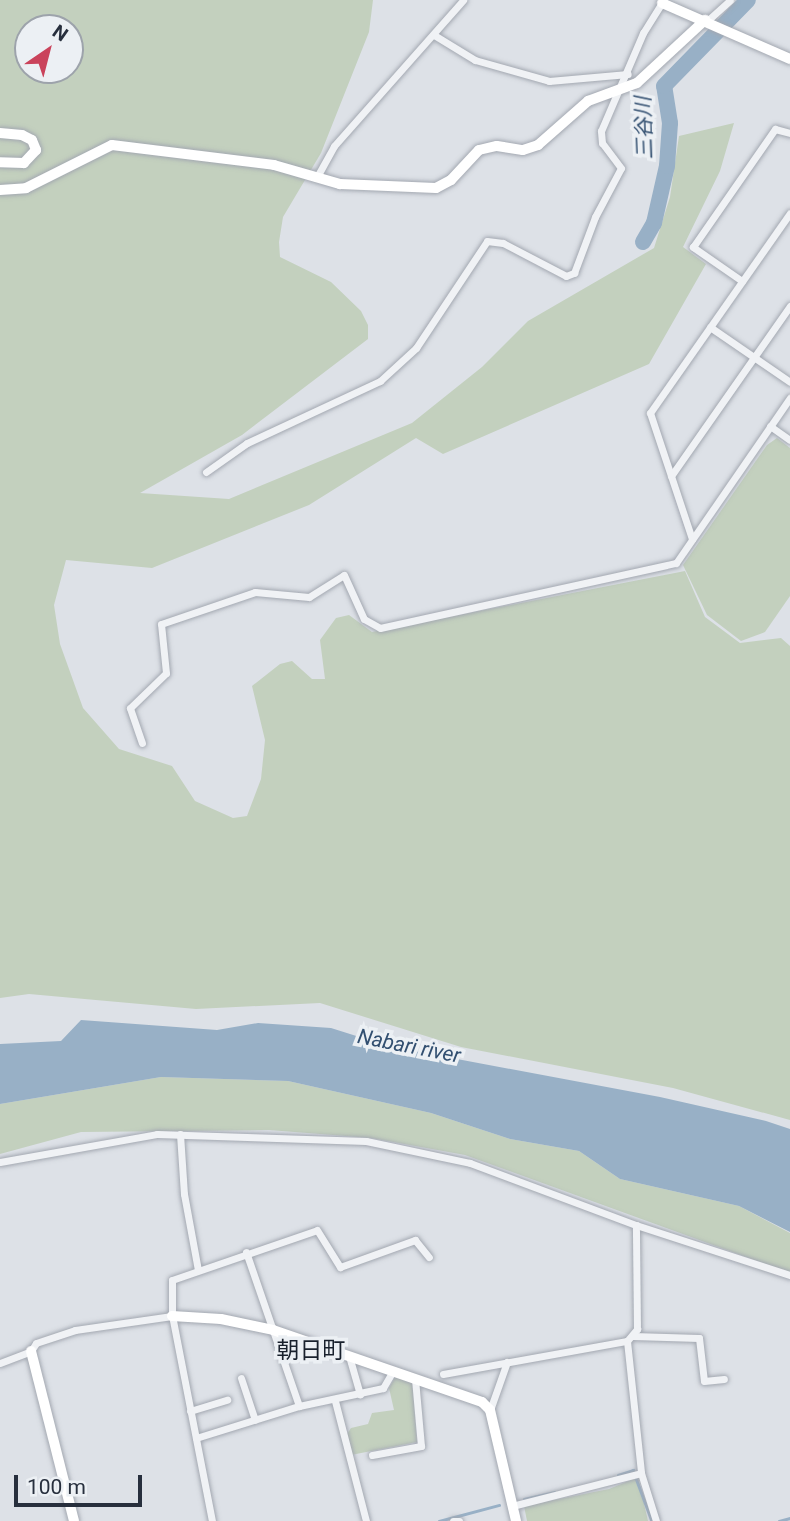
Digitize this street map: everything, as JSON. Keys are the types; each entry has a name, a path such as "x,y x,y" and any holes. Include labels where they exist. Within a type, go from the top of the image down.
{"street":[{"path":"318,175 334,146 463,0"},
{"path":"0,190 26,188 112,145 274,165 318,175 340,184 436,188 452,180 479,149 532,148 588,101 637,83 730,0"},
{"path":"206,472 247,443 380,381 416,348 487,241 503,243 566,276 573,273 595,217 621,168 602,143 601,131 628,74 643,33 660,1 790,60"},
{"path":"433,35 475,60 549,80 628,74"},
{"path":"742,281 693,247 775,129 790,133"},
{"path":"0,133 22,135 32,140 36,150 24,163 0,162"},
{"path":"692,540 650,413 790,213"},
{"path":"671,476 790,306"},
{"path":"710,327 790,382"},
{"path":"142,743 130,708 166,673 161,624 255,592 309,597 344,575 364,619 380,628 676,563 790,398"},
{"path":"771,426 790,440"},
{"path":"180,1134 184,1194 198,1270"},
{"path":"0,1163 132,1136 180,1134 379,1143 470,1163 636,1225 790,1276"},
{"path":"636,1225 637,1319 630,1339 638,1474 656,1521"},
{"path":"212,1521 172,1316 169,1284 246,1252 317,1230 340,1267 415,1240 429,1257"},
{"path":"246,1252 299,1406"},
{"path":"0,1363 31,1351 36,1343 75,1330 172,1316 221,1319 273,1330 473,1397 490,1410"},
{"path":"699,1328 704,1381 724,1379"},
{"path":"443,1374 630,1339 699,1338"},
{"path":"31,1351 74,1521"},
{"path":"349,1356 360,1394"},
{"path":"507,1362 490,1410 516,1521"},
{"path":"195,1438 299,1406 335,1401 383,1388 393,1371"},
{"path":"241,1378 255,1420"},
{"path":"372,1455 421,1446 415,1379"},
{"path":"190,1411 227,1400"},
{"path":"335,1401 366,1521"},
{"path":"512,1506 638,1474"},
{"path":"453,1521 459,1521"}],"green space":[{"path":"0,0 373,0 369,32 321,153 283,217 279,242 280,257 331,282 361,311 368,325 368,339 242,435 140,493 229,499 412,423 482,367 528,321 654,248 670,197 679,136 734,123 720,171 683,247 706,264 649,364 443,454 416,438 309,505 152,568 66,560 54,605 60,644 83,708 119,749 172,766 195,801 233,818 247,816 261,779 265,740 252,686 280,664 292,661 312,679 325,679 320,640 336,618 349,615 372,632 685,571 705,617 740,643 781,638 790,646 790,1120 673,1088 461,1047 320,1003 196,1009 29,994 0,998"},
{"path":"777,438 790,448 790,596 765,632 741,641 707,615 683,565 767,445"},
{"path":"161,1077 288,1081 431,1113 510,1139 579,1151 620,1179 739,1206 790,1233 790,1273 465,1155 371,1138 269,1130 81,1132 0,1154 0,1104"},
{"path":"397,1374 412,1380 417,1442 351,1455 347,1434 351,1428 368,1424 372,1413 394,1410 389,1388"},
{"path":"638,1477 648,1521 527,1521 524,1506 609,1489"}],"water":[{"path":"81,1020 217,1030 258,1023 331,1028 388,1046 660,1097 766,1121 790,1129 790,1232 739,1206 620,1179 579,1151 510,1139 431,1113 288,1081 161,1077 0,1104 0,1044 61,1041"}],"waterway":[{"name":"三谷川","path":"643,242 654,223 667,166 670,123 664,86 748,0"},
{"path":"618,1475 633,1470 652,1521"},
{"path":"524,1499 554,1492"},
{"path":"439,1521 499,1505"},
{"path":"779,1521 790,1518"}],"district":[{"name":"朝日町","path":"311,1351"}],"water label":[{"name":"Nabari river","path":"409,1046"}]}
